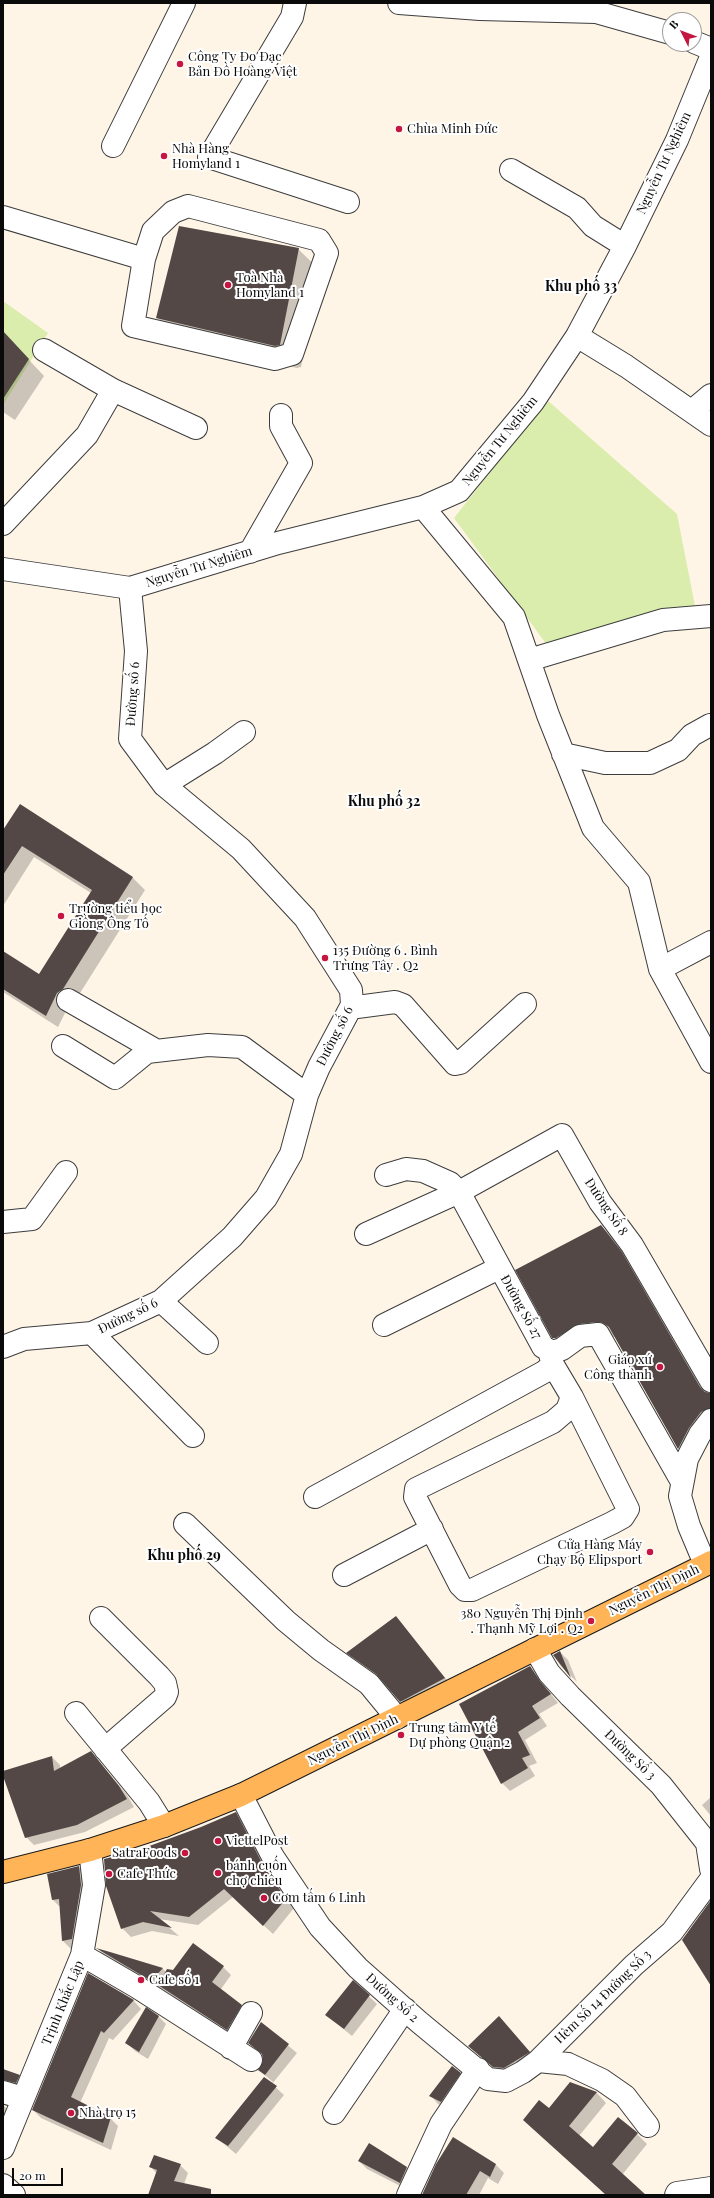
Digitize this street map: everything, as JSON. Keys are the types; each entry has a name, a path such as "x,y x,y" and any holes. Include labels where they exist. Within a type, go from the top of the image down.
{"main road":[{"name":"Nguyễn Thị Định","path":"3,1872 90,1850 164,1826 241,1795 708,1563"}],"street":[{"path":"113,146 184,3"},
{"path":"296,3 292,17 209,157 348,202"},
{"path":"399,3 596,12 615,10 662,30"},
{"name":"Nguyễn Tư Nghiêm","path":"3,569 130,588 250,552 423,507 459,491 533,402 577,336 677,140 711,57"},
{"path":"511,170 577,208 593,226 624,246"},
{"path":"188,206 320,240 327,254 292,354 275,359 132,326 144,259 154,231 173,212 188,206"},
{"path":"3,216 144,259"},
{"path":"577,336 626,366 692,410 711,425"},
{"path":"44,350 113,390 196,428"},
{"path":"3,524 87,435 113,390"},
{"path":"692,410 711,395"},
{"path":"250,552 301,463 281,426 281,415"},
{"path":"423,507 514,617 564,754 593,828 639,882 660,969 711,1062"},
{"name":"Đường số 6","path":"3,1347 24,1339 92,1333 161,1300 232,1237 266,1198 291,1154 307,1095 319,1067 352,1005 351,990 305,918 241,850 164,784 130,739 136,651 130,588"},
{"path":"529,660 663,620 711,616"},
{"path":"564,754 604,763 650,763 678,750 692,735 710,725"},
{"path":"164,784 215,754 244,732"},
{"path":"660,969 711,942"},
{"path":"68,1000 157,1051"},
{"path":"352,1005 356,1007 395,1002 403,1005 455,1064 460,1063 525,1004"},
{"path":"63,1046 115,1078 147,1052 208,1045 242,1047 307,1095"},
{"name":"Đường Số 8","path":"459,1192 562,1135 600,1202 632,1245 711,1381"},
{"path":"366,1234 459,1192 450,1183 423,1171 406,1169 386,1175"},
{"path":"3,1222 32,1219 66,1172"},
{"name":"Đường Số 27","path":"459,1192 543,1348 551,1357 553,1352 562,1349 580,1336 598,1334 681,1480"},
{"path":"384,1325 499,1268"},
{"path":"161,1300 207,1343"},
{"path":"92,1333 193,1436"},
{"path":"315,1497 511,1390 551,1357 572,1397 628,1509 623,1517 472,1590 465,1590 460,1585 415,1497 416,1489 553,1422 567,1410 572,1397"},
{"path":"708,1563 689,1526 680,1496 681,1480 687,1459 700,1434 711,1420"},
{"path":"185,1524 286,1621 320,1650 369,1684 397,1718"},
{"path":"344,1574 432,1529"},
{"path":"101,1618 159,1676 165,1683 167,1692 165,1697 105,1749"},
{"name":"Đường Số 3","path":"535,1649 549,1673 570,1696 666,1791 707,1843 711,1869"},
{"path":"76,1713 149,1802 164,1826"},
{"name":"Đường Số 2","path":"241,1795 273,1857 320,1927 358,1968 478,2069"},
{"name":"Trịnh Khắc Lập","path":"3,2148 13,2095 82,1955 94,1885 90,1850"},
{"name":"Hèm Số 14 Đường Số 3","path":"478,2069 488,2079 506,2081 523,2072 538,2061 634,1965 672,1932 711,1879"},
{"path":"82,1955 251,2060"},
{"path":"334,2113 405,2009"},
{"path":"231,2048 251,2013"},
{"path":"538,2061 568,2064 602,2080 625,2096 648,2126"},
{"path":"408,2195 441,2124 478,2069"},
{"path":"676,2195 677,2193 711,2188"}],"green space":[{"path":"3,301 48,333 3,405"},
{"path":"547,400 677,514 695,606 547,645 454,518"}],"building":[{"name":"Toà Nhà Homyland 1","path":"179,226 299,248 280,345 275,346 156,318"},
{"path":"3,331 29,359 3,399"},
{"path":"20,804 133,877 63,989 57,993 46,1016 3,989 3,951 39,974 92,890 22,846 3,875 3,830"},
{"name":"Giáo xứ Công thành","path":"601,1225 622,1252 700,1387 705,1392 711,1393 711,1408 701,1412 689,1428 678,1449 609,1327 603,1323 597,1322 579,1324 556,1338 552,1338 515,1270"},
{"path":"396,1616 445,1678 400,1702 376,1674 346,1653"},
{"path":"560,1651 571,1678 553,1655"},
{"path":"530,1666 551,1694 532,1706 540,1718 518,1732 530,1755 522,1758 528,1768 501,1784 459,1704"},
{"path":"91,1751 119,1786 127,1799 77,1825 25,1838 3,1776 3,1771 52,1756 54,1771"},
{"path":"236,1812 262,1863 286,1899 263,1926 224,1889 189,1917 150,1911 172,1928 143,1922 121,1929 106,1886 104,1859 133,1852 201,1827"},
{"path":"79,1866 81,1885 72,1939 62,1941 59,1899 52,1900 47,1874"},
{"path":"711,1900 711,1986 682,1940"},
{"path":"193,1943 224,1966 212,1982 242,2005 227,2030 158,1985 167,1969 173,1970"},
{"path":"96,1948 110,1952 163,1968 151,1981"},
{"path":"88,1973 134,2000 104,2033 101,2031 71,2097 111,2117 103,2143 32,2110"},
{"path":"353,1980 370,1995 344,2029 325,2015"},
{"path":"146,2007 159,2016 139,2052 125,2043"},
{"path":"499,2016 530,2052 504,2068 493,2067 468,2046"},
{"path":"261,2022 289,2044 265,2075 258,2070 263,2061 262,2054 248,2043"},
{"path":"452,2066 461,2073 441,2102 429,2096"},
{"path":"3,2069 20,2075 16,2083 3,2080"},
{"path":"264,2077 277,2086 228,2146 215,2138"},
{"path":"570,2082 597,2092 569,2126 593,2147 618,2117 638,2133 612,2164 646,2195 606,2195 523,2120 539,2100 549,2108"},
{"path":"453,2137 496,2164 490,2177 480,2171 466,2195 422,2195 436,2164"},
{"path":"369,2143 407,2167 400,2183 358,2161"},
{"path":"154,2155 181,2164 174,2181 211,2189 211,2195 148,2195 157,2170 149,2167"}],"place":[{"name":"Công Ty Đo Đạc Bản Đồ Hoàng Việt","path":"180,64"},
{"name":"Chùa Minh Đức","path":"399,129"},
{"name":"Nhà Hàng Homyland 1","path":"164,156"},
{"name":"Toà Nhà Homyland 1","path":"228,285"},
{"name":"Trường tiểu học Giồng Ông Tố","path":"61,916"},
{"name":"135 Đường 6 . Bình Trưng Tây . Q2","path":"325,958"},
{"name":"Giáo xứ Công thành","path":"660,1367"},
{"name":"Cửa Hàng Máy Chạy Bộ Elipsport","path":"650,1552"},
{"name":"380 Nguyễn Thị Định . Thạnh Mỹ Lợi . Q2","path":"591,1621"},
{"name":"Trung tâm Y tế Dự phòng Quận 2","path":"401,1735"},
{"name":"ViettelPost","path":"218,1841"},
{"name":"SatraFoods","path":"185,1853"},
{"name":"bánh cuốn chợ chiều","path":"218,1873"},
{"name":"Cafe Thức","path":"109,1874"},
{"name":"Cơm tấm 6 Linh","path":"264,1898"},
{"name":"Cafe số 1","path":"141,1980"},
{"name":"Nhà trọ 15","path":"71,2113"}],"district":[{"name":"Khu phố 33","path":"581,287"},
{"name":"Khu phố 32","path":"384,802"},
{"name":"Khu phố 29","path":"184,1556"}]}
